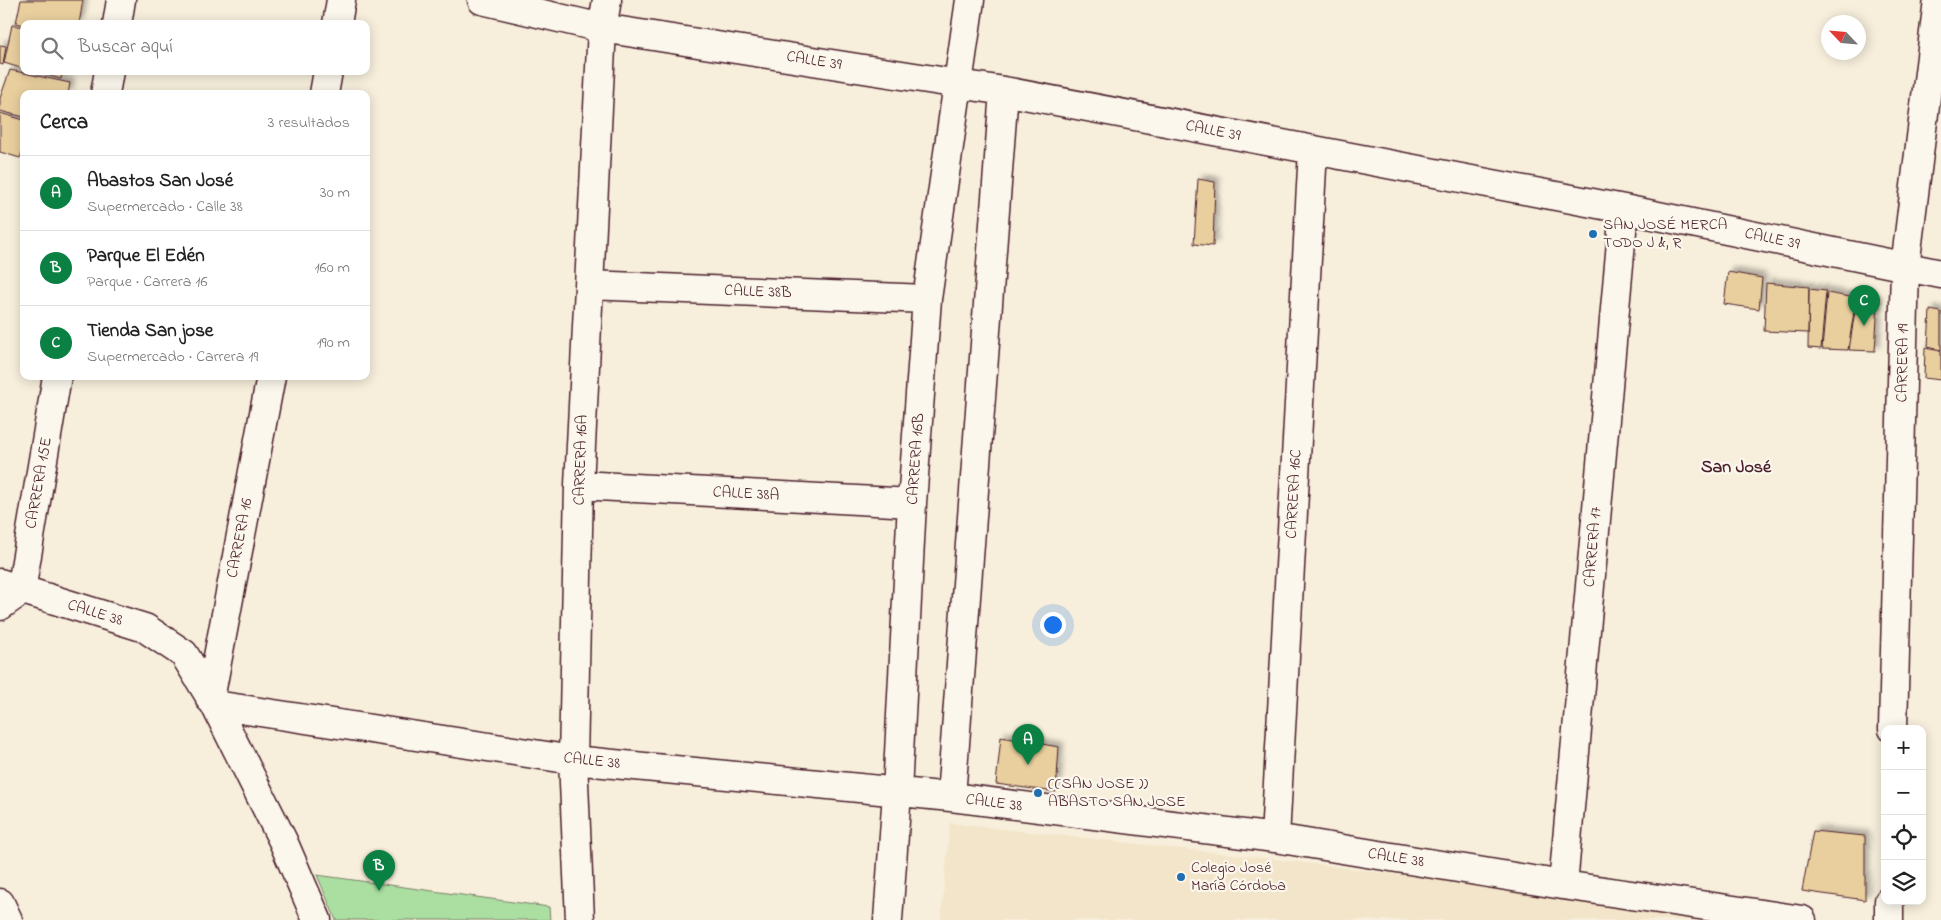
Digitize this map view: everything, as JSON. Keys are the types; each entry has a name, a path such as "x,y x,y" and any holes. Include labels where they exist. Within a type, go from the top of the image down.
{"street":[{"path":"118,20 121,0"},
{"path":"338,20 341,0"},
{"name":"CALLE 39","path":"482,0 602,28 1004,91 1624,209 1941,274"},
{"name":"CARRERA 16A","path":"580,920 573,760 580,485 602,28 607,0"},
{"name":"CARRERA 16B","path":"888,920 897,792 912,503 927,299 954,83 970,0"},
{"name":"CARRERA 19","path":"1893,725 1905,267 1938,0"},
{"path":"106,90 108,75"},
{"path":"325,90 327,75"},
{"path":"951,797 1004,91"},
{"name":"CARRERA 16C","path":"1275,838 1313,150"},
{"name":"CARRERA 17","path":"1563,885 1624,209"},
{"name":"CALLE 38B","path":"589,285 927,299"},
{"name":"CARRERA 15E","path":"7,593 56,380"},
{"name":"CARRERA 16","path":"213,702 270,380"},
{"name":"CALLE 38A","path":"580,485 912,503"},
{"name":"CALLE 38","path":"7,593 145,628 184,654 213,702 573,760 951,797 1275,838 1563,885 1802,920"},
{"path":"213,702 284,842 313,919"},
{"path":"0,903 8,920"},
{"path":"1888,920 1889,905"}],"shaded area":[{"name":"Colegio José María Córdoba","path":"950,823 1274,859 1561,895 1736,920 941,920"}],"green space":[{"path":"317,875 549,907 550,920 336,920"}],"building":[{"path":"21,0 83,0 80,20 20,20 20,24 16,23"},
{"path":"12,25 20,26 20,68 4,63"},
{"path":"0,45 6,46 3,65 0,64"},
{"path":"10,70 20,72 20,75 33,75 70,83 69,90 20,90 20,116 0,111 0,98"},
{"path":"47,75 62,75 61,79"},
{"path":"0,113 20,119 20,158 0,152"},
{"path":"1198,179 1215,182 1213,246 1194,244"},
{"path":"1728,272 1762,278 1759,309 1724,304"},
{"path":"1766,283 1809,287 1808,333 1764,331"},
{"path":"1809,289 1826,291 1821,349 1808,348"},
{"path":"1827,293 1856,298 1848,350 1822,349"},
{"path":"1857,298 1878,302 1875,351 1849,350"},
{"path":"1930,310 1941,312 1941,350 1928,347"},
{"path":"1925,348 1941,351 1941,380 1924,378"},
{"path":"1001,737 1059,747 1056,792 996,784"},
{"path":"1813,831 1865,836 1865,900 1802,891"}],"place":[{"name":"SAN JOSÉ MERCA TODO J &, R","path":"1593,234"},
{"name":"Tienda San jose","path":"1864,326"},
{"name":"Abastos San José","path":"1028,765"},
{"name":"((SAN JOSE )) ABASTO SAN JOSE","path":"1038,793"},
{"name":"Colegio José María Córdoba","path":"1181,877"},
{"name":"Parque El Edén","path":"379,891"}],"district":[{"name":"San José","path":"1736,468"}]}
